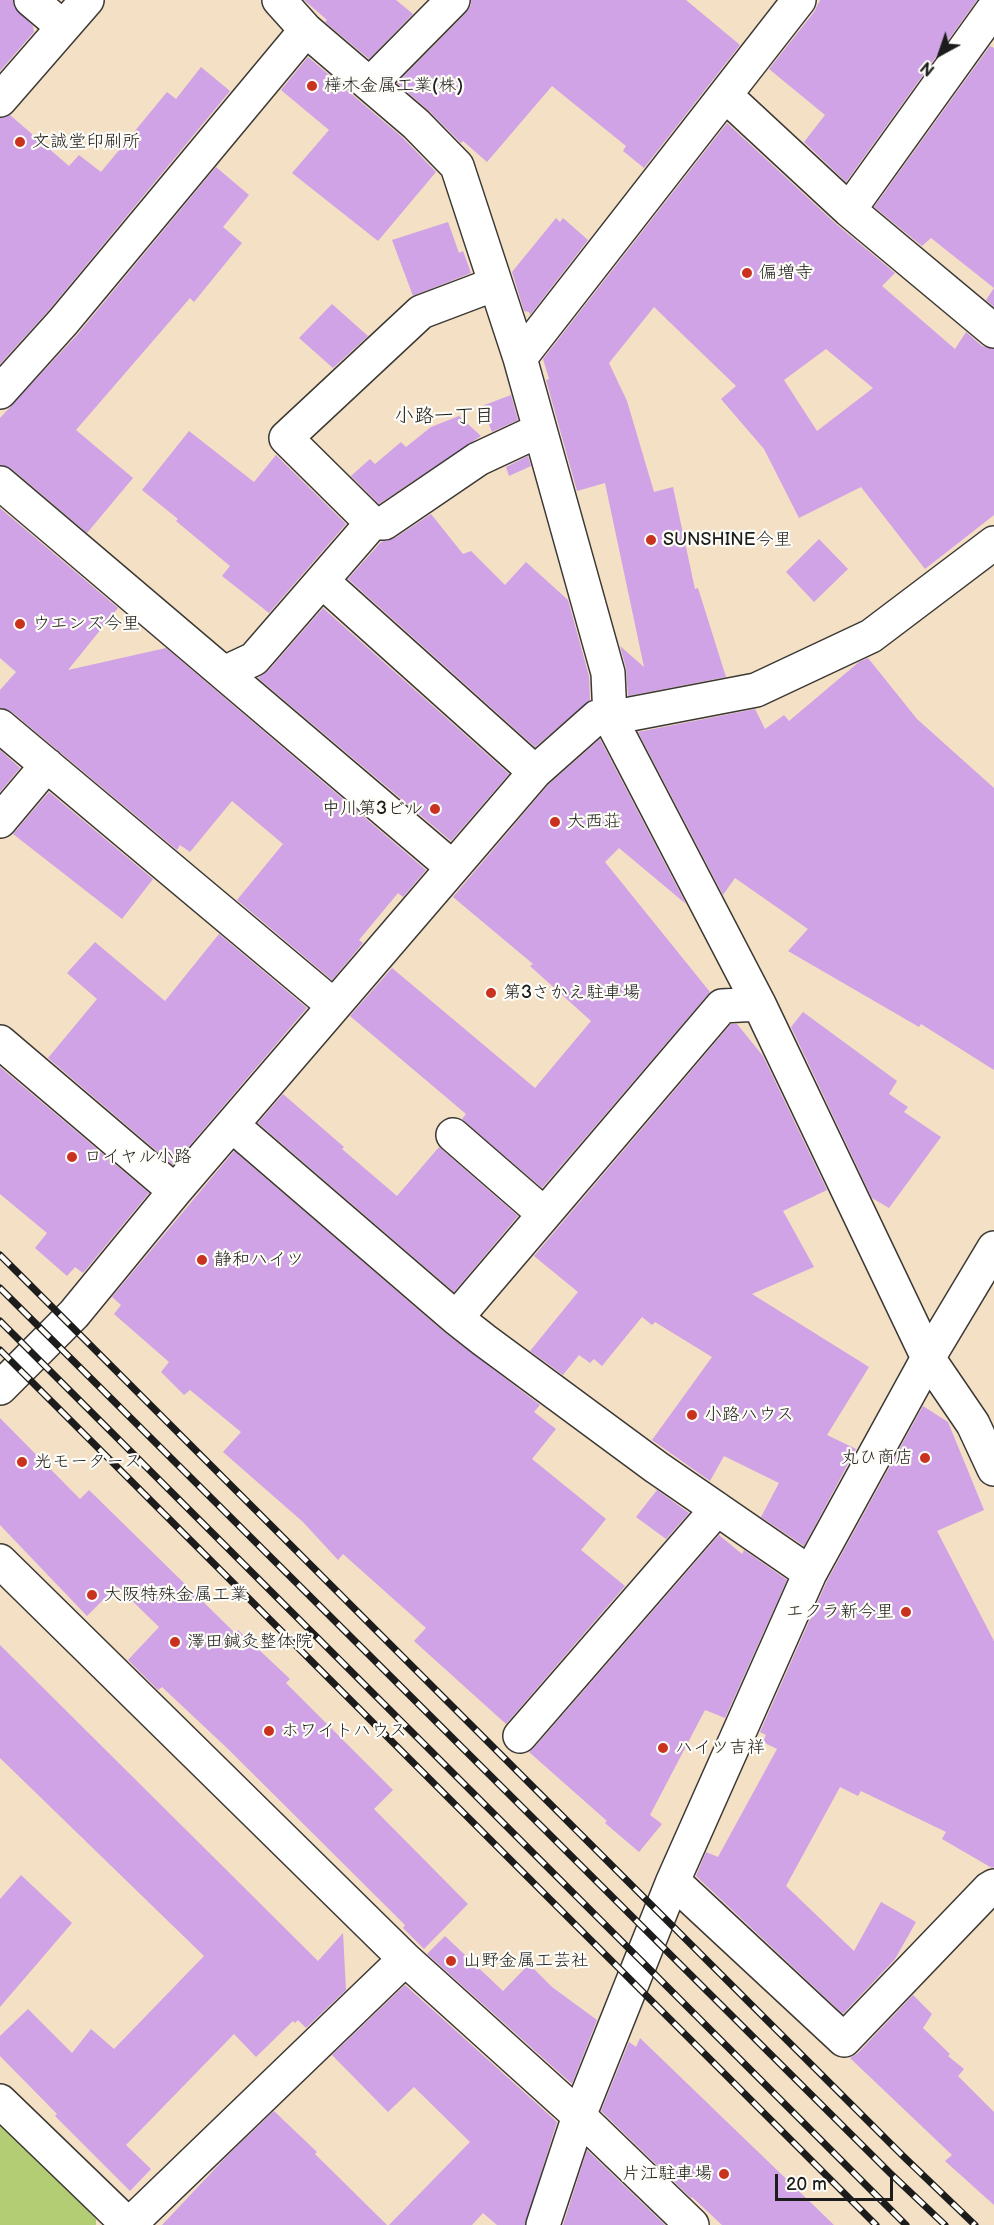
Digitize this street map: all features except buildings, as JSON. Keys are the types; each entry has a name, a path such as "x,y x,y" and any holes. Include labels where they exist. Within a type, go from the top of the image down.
{"street":[{"path":"31,0 63,27"},
{"path":"0,100 87,0"},
{"path":"279,0 306,30 416,124 457,166 520,358 608,673 610,718 759,1004 928,1358 973,1424 994,1469"},
{"path":"370,84 453,0"},
{"path":"520,358 799,0"},
{"path":"849,210 993,10"},
{"path":"0,392 63,322 306,30"},
{"path":"725,95 849,210 994,331"},
{"path":"495,284 421,312 285,438 372,523 384,523 478,459 540,430"},
{"path":"0,483 452,867"},
{"path":"224,674 254,659 372,523"},
{"path":"0,1388 74,1314 175,1191 535,772 597,717 610,718 756,690 871,636 994,543"},
{"path":"322,580 535,772"},
{"path":"0,726 334,1006"},
{"path":"0,821 47,765"},
{"path":"456,1318 722,1006 759,1004"},
{"path":"0,1042 175,1191"},
{"path":"233,1126 456,1318 656,1467 810,1573"},
{"path":"453,1135 544,1214"},
{"path":"543,2225 579,2116 673,1881 810,1573 928,1358 994,1248"},
{"path":"520,1736 717,1509"},
{"path":"0,1561 405,1959 579,2116 692,2225"},
{"path":"673,1881 844,2040 994,1886"},
{"path":"0,2101 127,2225 405,1959"}],"green space":[{"path":"0,2123 96,2219 96,2225 0,2225"}],"railway":[{"path":"0,1255 903,2156 975,2225"},
{"path":"0,1288 945,2225"},
{"path":"0,1321 906,2225"},
{"path":"0,1350 876,2225"}],"place":[{"name":"樺木金属工業(株)","path":"312,86"},
{"name":"文誠堂印刷所","path":"20,142"},
{"name":"偏増寺","path":"747,273"},
{"name":"SUNSHINE今里","path":"651,540"},
{"name":"ウエンズ今里","path":"20,624"},
{"name":"中川第3ビル","path":"435,809"},
{"name":"大西荘","path":"555,822"},
{"name":"第3さかえ駐車場","path":"491,993"},
{"name":"ロイヤル小路","path":"72,1157"},
{"name":"静和ハイツ","path":"202,1260"},
{"name":"小路ハウス","path":"692,1415"},
{"name":"丸ひ商店","path":"925,1458"},
{"name":"光モータース","path":"22,1462"},
{"name":"大阪特殊金属工業","path":"92,1595"},
{"name":"エクラ新今里","path":"906,1612"},
{"name":"澤田鍼灸整体院","path":"175,1642"},
{"name":"ホワイトハウス","path":"269,1731"},
{"name":"ハイツ吉祥","path":"663,1748"},
{"name":"山野金属工芸社","path":"451,1961"},
{"name":"片江駐車場","path":"724,2174"}],"district":[{"name":"小路一丁目","path":"444,417"}]}
